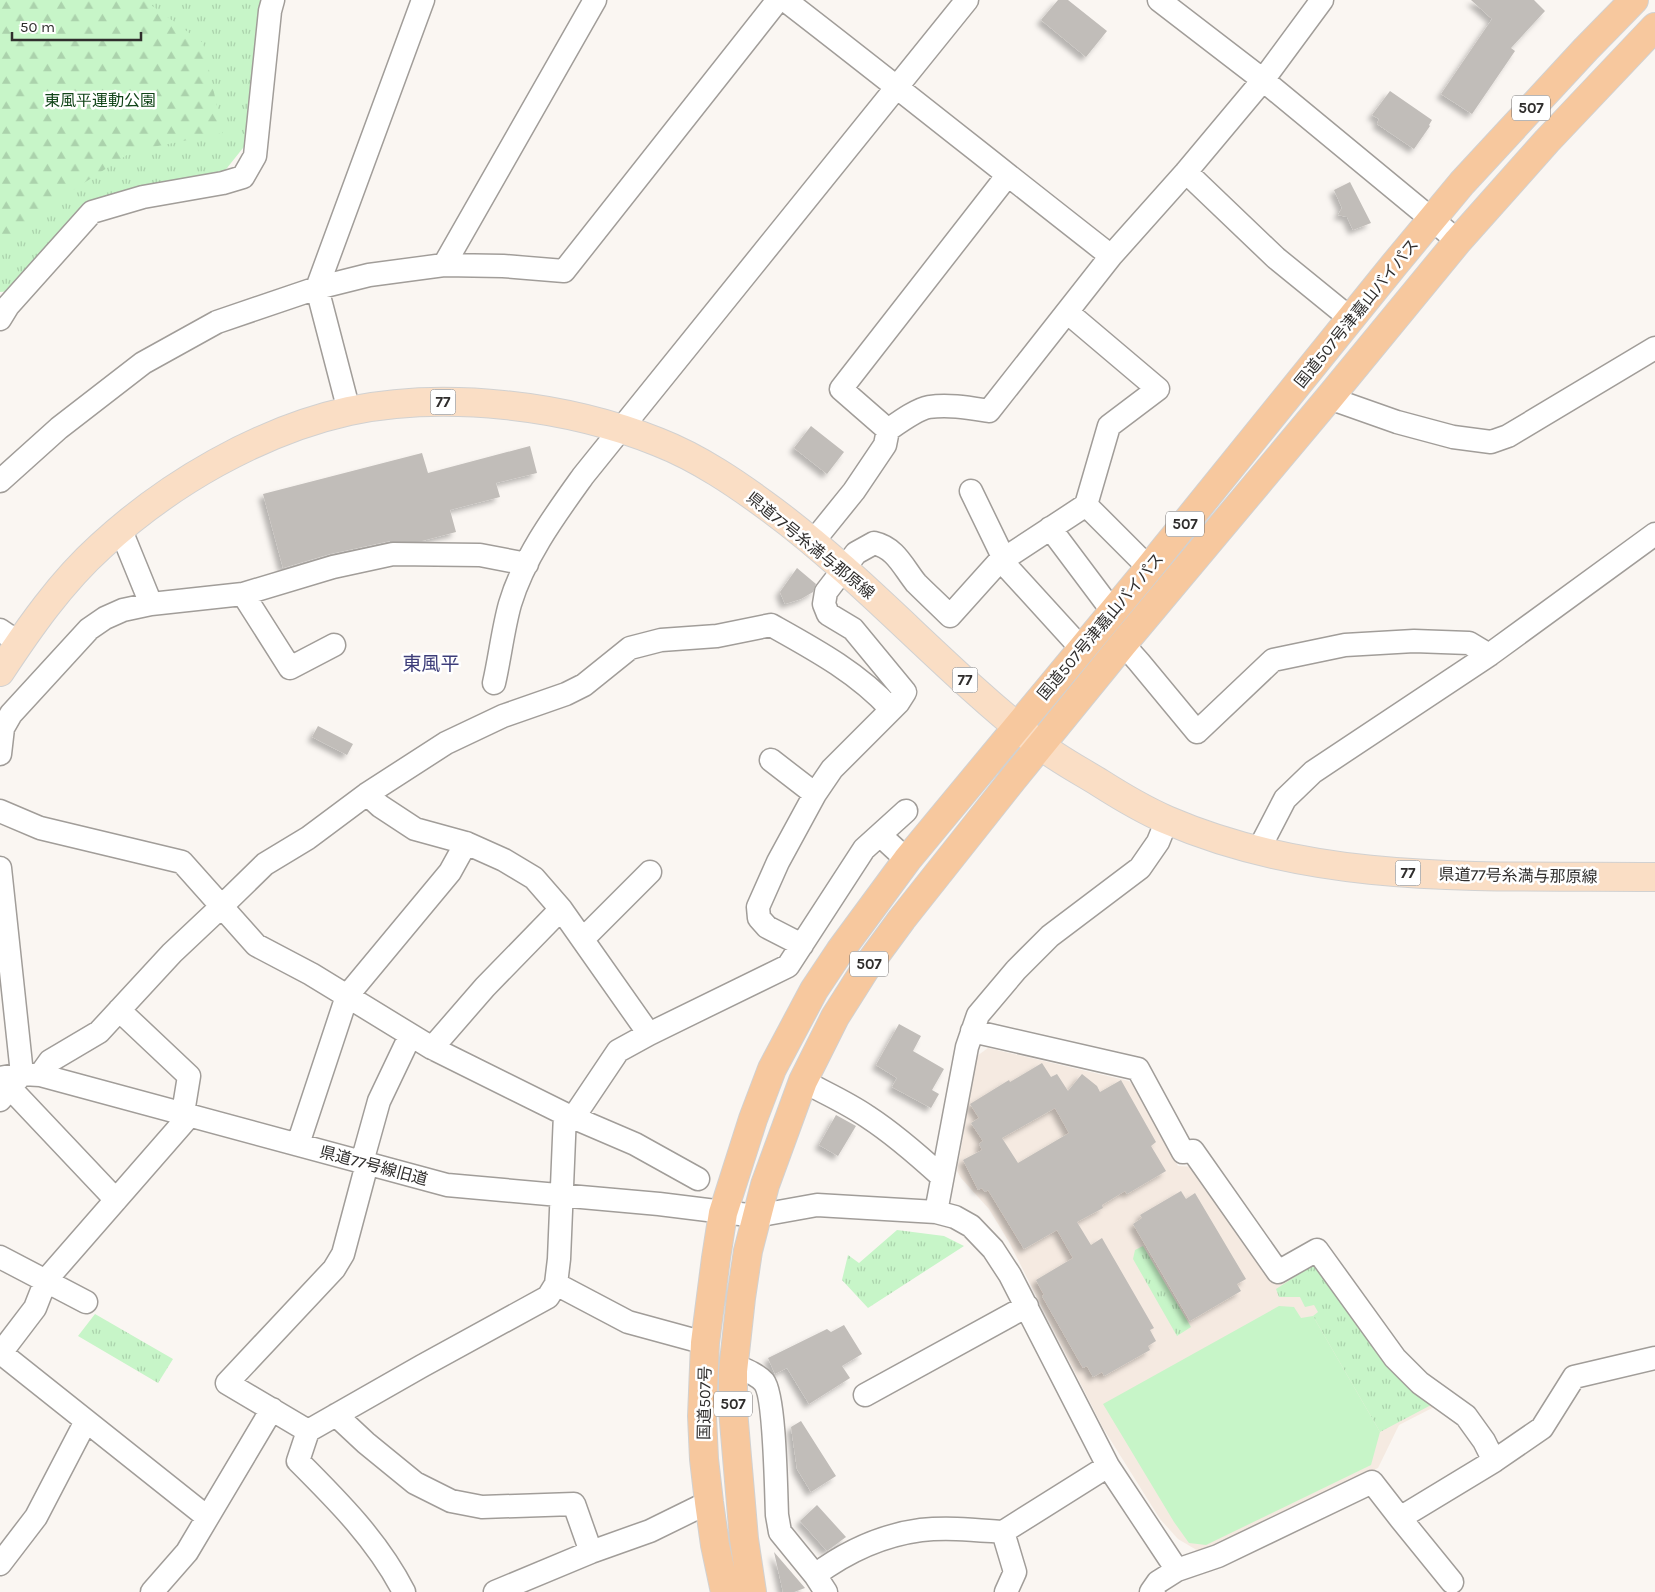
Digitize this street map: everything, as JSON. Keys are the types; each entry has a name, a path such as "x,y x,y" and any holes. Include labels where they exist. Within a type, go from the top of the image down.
{"highway":[{"name":"国道507号津嘉山バイパス","path":"723,1212 750,1128 769,1078 814,990 840,951 907,860 1081,648 1113,612 1462,183 1634,0"},
{"name":"国道507号津嘉山バイパス","path":"756,1216 775,1156 803,1081 835,1017 866,968 902,918 1123,644 1458,241 1547,141 1655,27"},
{"name":"国道507号","path":"723,1212 705,1343 702,1416 709,1502 715,1545 725,1592"},
{"name":"国道507号","path":"752,1592 744,1539 733,1410 734,1365 741,1298 748,1251 756,1216"}],"main road":[{"name":"県道77号糸満与那原線","path":"0,672 10,636 120,528 184,481 223,459 266,439 349,411 408,403 461,402 518,406 572,416 621,429 675,450 734,483 776,513 844,569 992,705 1041,746 1080,772 1167,820 1232,844 1258,851 1306,862 1353,869 1448,875 1655,877"}],"street":[{"path":"0,319 8,306 92,212 143,197 224,183 243,177 255,156 270,11 273,0"},
{"path":"349,411 317,288 423,0"},
{"path":"444,265 595,0"},
{"path":"0,482 59,428 143,363 217,322 317,288 369,275 444,265 503,266 564,271 778,0"},
{"path":"785,0 897,86 1007,176 1111,256"},
{"path":"494,683 510,603 527,564 558,512 583,476 967,0"},
{"path":"1159,0 1263,80 1458,241"},
{"path":"812,543 854,491 885,445 888,430 928,407 954,406 989,411 1111,256 1186,172 1263,80 1322,0"},
{"path":"1186,172 1276,258 1350,319"},
{"path":"888,430 841,389 1007,176"},
{"path":"802,945 767,927 759,918 758,907 778,862 815,794 832,770 898,703 905,692 853,629 828,614 824,604 826,592 856,553 874,543 890,549 904,564 915,581 950,616 1003,557 1013,553 1086,505 1110,426 1158,389 1066,312"},
{"path":"1329,398 1397,422 1444,435 1474,441 1491,442 1508,436 1655,348"},
{"path":"971,491 1008,568 1081,648"},
{"path":"1086,505 1149,568"},
{"path":"120,528 151,604"},
{"path":"1050,528 1113,612"},
{"path":"1258,851 1285,799 1313,772 1489,655 1655,534"},
{"path":"0,754 3,728 11,714 89,629 105,618 123,610 151,604 242,594 333,566 393,554 480,555 527,564"},
{"path":"242,594 290,668 334,645"},
{"path":"15,1083 99,1032 172,953 265,864 308,838 367,794 446,743 503,716 566,694 584,685 630,648 661,640 717,636 771,625 842,666 878,695 890,709"},
{"path":"1123,644 1197,732 1273,660 1344,646 1414,641 1469,643 1489,655"},
{"path":"771,760 815,794"},
{"path":"367,794 380,806 415,829 466,843 504,860 534,878 561,909 649,1034"},
{"path":"0,811 40,828 182,862 256,945 311,974 432,1048 569,1116 635,1144 698,1179"},
{"path":"404,1592 391,1567 364,1531 336,1499 298,1461 308,1430 548,1297 556,1284 569,1116 618,1051 788,966 864,849 906,811"},
{"path":"936,1212 967,1047 978,1015 1016,970 1050,936 1140,868 1158,842 1167,820"},
{"path":"880,835 907,860"},
{"path":"298,1144 347,996 450,872 466,843"},
{"path":"0,868 15,1083 116,1200"},
{"path":"583,939 650,872"},
{"path":"432,1048 484,987 561,909"},
{"path":"119,1010 189,1076 187,1114 116,1200 46,1280 35,1308 1,1354 207,1517"},
{"path":"972,1031 1138,1069 1184,1152 1193,1152 1278,1272 1317,1250 1396,1358 1420,1383 1466,1416 1484,1440 1494,1462"},
{"path":"308,1430 227,1383 334,1269 343,1254 379,1100 410,1036"},
{"path":"803,1081 836,1098 888,1130 942,1176"},
{"name":"県道77号線旧道","path":"15,1083 187,1114 447,1184 660,1204 756,1216 817,1205 936,1212 956,1218 978,1233 993,1249 1010,1275 1108,1466 1178,1570"},
{"path":"0,1257 86,1302"},
{"path":"556,1284 628,1322 705,1343"},
{"path":"865,1395 1027,1306"},
{"path":"1400,1518 1494,1462 1542,1428 1574,1377 1655,1358"},
{"path":"734,1365 750,1372 764,1382 770,1401 777,1515 780,1532 820,1583 850,1552 874,1542 921,1530 968,1529 1003,1532 1108,1466"},
{"path":"152,1592 187,1552 272,1409"},
{"path":"336,1415 366,1443 415,1482 450,1501 482,1506 574,1504 591,1552"},
{"path":"0,1564 36,1517 86,1421"},
{"path":"1151,1592 1158,1582 1178,1570 1218,1556 1372,1482 1452,1582"},
{"path":"495,1592 591,1552 650,1531 709,1502"},
{"path":"1003,1532 1016,1572 1006,1592"}],"shaded area":[{"path":"988,1048 1129,1081 1178,1166 1197,1167 1277,1281 1314,1259 1440,1404 1399,1425 1378,1468 1211,1550 1200,1552 1178,1539 1160,1519 1103,1428 1009,1242 989,1209 957,1171 977,1056"}],"green space":[{"name":"東風平運動公園","path":"0,0 273,0 251,138 219,178 84,214 25,290 0,292"},
{"name":"東風平運動公園","path":"0,0 144,0 203,43 223,133 133,151 21,224 0,259"},
{"path":"897,1230 944,1236 964,1246 868,1308 842,1280 848,1255 859,1263"},
{"path":"1143,1246 1191,1327 1177,1336 1133,1259 1135,1250"},
{"path":"1313,1265 1385,1359 1433,1404 1380,1432 1313,1316 1318,1312 1314,1305 1305,1307 1300,1297 1279,1297 1276,1289"},
{"path":"1279,1306 1294,1307 1301,1318 1313,1316 1380,1432 1371,1465 1206,1545 1189,1543 1174,1522 1103,1404"},
{"path":"95,1314 173,1359 158,1383 78,1336"}],"building":[{"path":"1058,0 1068,0 1107,31 1086,57 1041,20"},
{"path":"1471,0 1534,0 1545,11 1511,48 1515,51 1472,114 1441,94 1492,19"},
{"path":"1390,91 1432,120 1414,149 1377,124 1379,119 1372,115"},
{"path":"1350,182 1371,223 1353,230 1347,217 1338,215 1342,208 1334,190"},
{"path":"811,426 844,452 827,474 794,448"},
{"path":"530,446 537,473 496,483 500,497 450,510 456,532 422,541 390,541 330,554 283,568 263,494 422,453 428,473"},
{"path":"797,568 816,584 813,592 801,599 785,604 780,592"},
{"path":"318,726 353,744 347,755 312,737"},
{"path":"899,1024 921,1036 913,1051 944,1069 932,1090 939,1094 931,1108 892,1087 897,1078 876,1065"},
{"path":"1042,1063 1051,1077 1057,1074 1068,1091 1082,1074 1097,1086 1100,1092 1121,1080 1156,1142 1151,1146 1166,1171 1127,1194 1125,1191 1102,1205 1103,1208 1077,1222 1091,1245 1102,1238 1154,1328 1150,1330 1156,1341 1148,1346 1150,1350 1104,1376 1102,1372 1093,1377 1087,1366 1083,1368 1042,1296 1044,1295 1036,1280 1073,1258 1057,1230 1024,1249 988,1190 985,1192 982,1188 978,1190 963,1160 982,1150 979,1144 983,1141 971,1123 979,1118 970,1104 1009,1080 1010,1082","holes":["1055,1108 1069,1133 1018,1163 1002,1138"]},
{"path":"836,1115 856,1126 838,1156 819,1145"},
{"path":"1181,1191 1186,1199 1195,1193 1246,1279 1237,1284 1241,1291 1190,1321 1133,1224 1142,1218 1140,1215"},
{"path":"844,1325 862,1354 842,1366 850,1378 809,1404 787,1368 775,1374 768,1358 827,1329 831,1332"},
{"path":"801,1421 836,1476 811,1492 797,1469 791,1427"},
{"path":"817,1505 846,1537 827,1551 800,1521"},
{"path":"774,1552 805,1588 794,1592 783,1592"}],"district":[{"name":"東風平","path":"431,663"}]}
